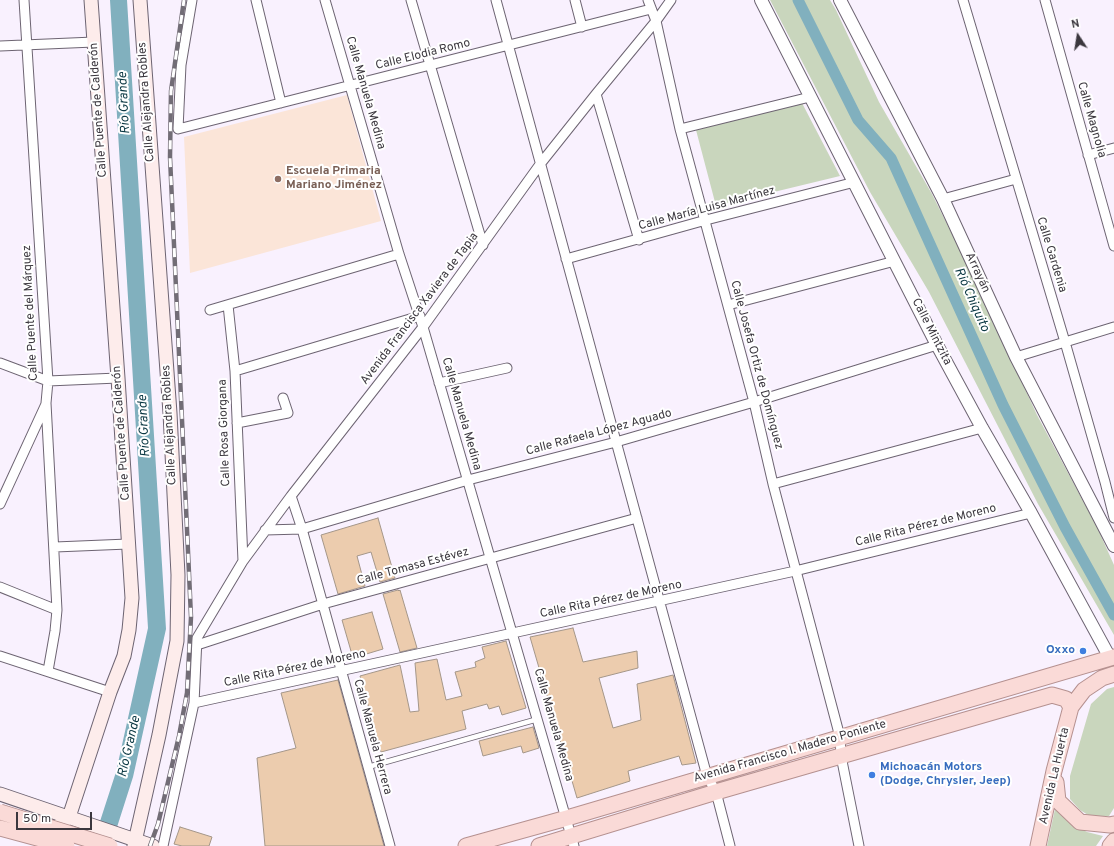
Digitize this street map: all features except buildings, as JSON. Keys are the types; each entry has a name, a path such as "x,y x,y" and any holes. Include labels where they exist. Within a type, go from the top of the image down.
{"main road":[{"name":"Calle Puente de Calderón","path":"69,817 110,692 124,656 129,630 132,598 91,0"},
{"name":"Calle Alejandra Robles","path":"135,843 160,735 177,642 178,575 170,412 140,0"},
{"name":"Avenida Francisco I. Madero Poniente","path":"466,846 567,818 1112,658"},
{"path":"1071,707 1084,690 1102,678 1114,674"},
{"name":"Avenida Francisco I. Madero Poniente","path":"538,846 573,841 716,792 1052,695 1066,699 1071,707"},
{"name":"Avenida La Huerta","path":"1038,846 1054,771 1071,707"},
{"path":"1054,771 1058,801 1080,822 1110,825 1114,824"},
{"path":"0,794 123,836 135,843 152,846"},
{"path":"0,812 110,846"},
{"path":"41,846 51,832 69,817"},
{"path":"0,828 68,846"},
{"path":"1110,846 1114,841"}],"street":[{"name":"Calle Puente del Márquez","path":"24,0 48,381 46,403 55,547 57,610 48,671"},
{"name":"Calle Elodia Romo","path":"192,0 181,65 178,129 582,27 649,4"},
{"path":"256,0 281,103"},
{"name":"Calle Manuela Medina","path":"326,0 399,254 420,316 573,841"},
{"path":"411,0 483,245"},
{"path":"496,0 707,776 716,792 730,846"},
{"path":"575,0 582,27"},
{"name":"Avenida Francisca Xaviera de Tapia","path":"197,641 243,561 265,530 423,327 541,163 656,21 671,0"},
{"name":"Calle Mintzita","path":"761,0 982,428 1112,658"},
{"name":"Arrayán","path":"840,0 943,199 1016,357 1114,546"},
{"name":"Calle Gardenia","path":"963,0 1065,342 1110,481 1114,518"},
{"name":"Calle Magnolia","path":"1045,0 1114,246"},
{"name":"Calle Josefa Ortiz de Domínguez","path":"649,4 656,21 680,129 706,220 754,402 795,572 840,737 841,756 860,846"},
{"path":"0,46 94,42"},
{"path":"596,94 639,240"},
{"path":"680,129 810,97"},
{"path":"1088,155 1114,148"},
{"path":"943,199 1016,179"},
{"name":"Calle María Luisa Martínez","path":"566,259 639,240 706,220 855,182"},
{"path":"210,310 228,306 399,254"},
{"path":"728,305 895,261"},
{"name":"Calle Rosa Giorgana","path":"228,306 235,371 243,561"},
{"path":"235,371 420,316"},
{"path":"1016,357 1114,327"},
{"name":"Calle Rafaela López Aguado","path":"265,530 302,529 468,480 616,442 754,402 938,345"},
{"path":"0,363 48,381 118,378"},
{"path":"439,383 507,368"},
{"path":"237,423 288,413 283,398"},
{"path":"0,504 46,403"},
{"path":"773,484 982,428"},
{"name":"Calle Manuela Herrera","path":"291,496 302,529 390,846"},
{"name":"Calle Rita Pérez de Moreno","path":"194,703 342,672 795,572 1031,513"},
{"name":"Calle Tomasa Estévez","path":"197,641 323,604 637,518"},
{"path":"55,547 128,544"},
{"path":"0,587 57,610"},
{"path":"163,846 194,703 197,641"},
{"path":"0,656 110,692"}],"lane":[{"path":"368,767 538,719"}],"shaded area":[{"name":"Escuela Primaria Mariano Jiménez","path":"347,95 381,221 190,273 184,137"}],"green space":[{"path":"770,0 830,0 836,10 879,102 932,194 977,284 1037,415 1097,527 1114,565 1114,635 1038,504 929,292 870,192"},
{"path":"802,103 840,176 716,206 696,130"},
{"path":"1114,687 1114,808 1109,816 1093,818 1080,810 1070,799 1070,776 1091,704 1107,689"},
{"path":"1055,809 1071,824 1087,832 1103,836 1096,846 1047,846"}],"water":[{"name":"Río Grande","path":"110,0 127,0 166,629 133,777 111,846 92,846 116,772 148,628"}],"waterway":[{"name":"Rió Chiquito","path":"798,0 858,120 891,158 1003,405 1065,527 1114,615"}],"railway":[{"path":"150,846 158,824 179,736 187,693 191,617 170,157 171,91 184,0"}],"place":[{"name":"Escuela Primaria Mariano Jiménez","path":"278,179"},
{"name":"Oxxo","path":"1083,651"},
{"name":"Michoacán Motors (Dodge, Chrysler, Jeep)","path":"872,775"}]}
